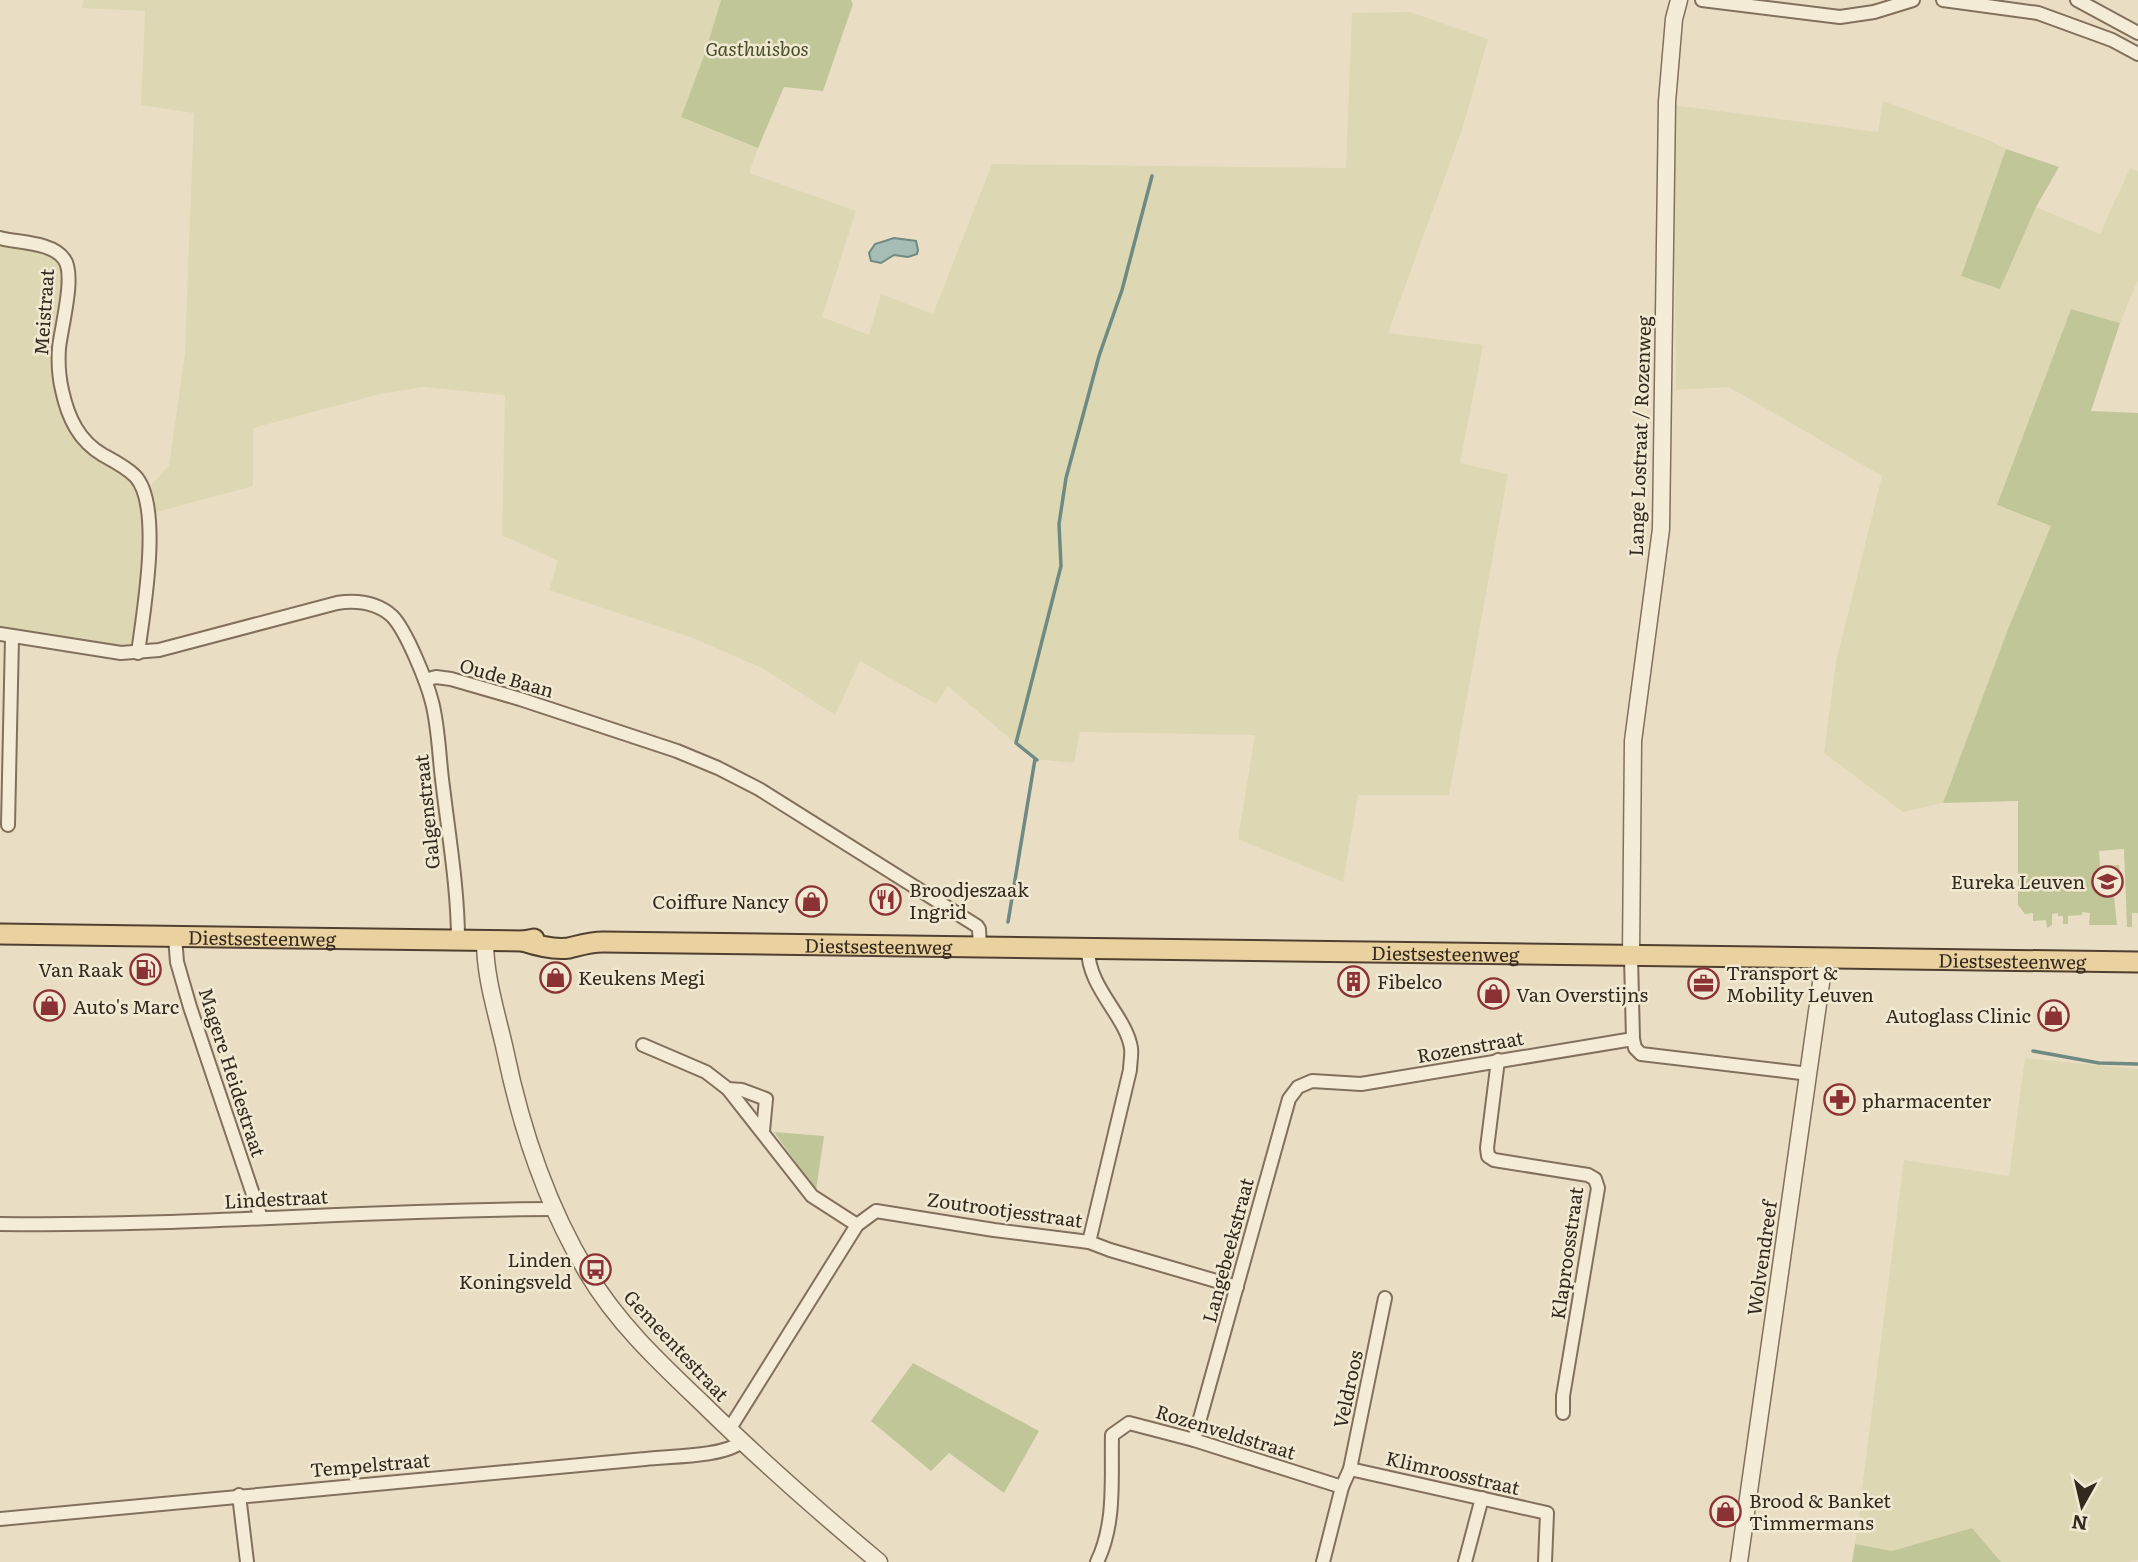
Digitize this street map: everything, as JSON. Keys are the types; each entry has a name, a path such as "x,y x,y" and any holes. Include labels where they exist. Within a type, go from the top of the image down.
{"main road":[{"name":"Diestsesteenweg","path":"0,934 523,941 546,948 567,948 586,942 2138,962"}],"street":[{"name":"Lange Lostraat / Rozenweg","path":"1631,957 1633,741 1661,528 1667,102 1674,19 1679,0"},
{"path":"1702,0 1840,17 1874,12 1913,0"},
{"path":"1943,0 2038,13 2112,40 2138,54"},
{"path":"2077,0 2138,33"},
{"name":"Meistraat","path":"0,238 51,249 59,253 68,264 58,358 66,405 80,437 96,451 134,475 145,495 149,551 138,653"},
{"path":"8,825 6,636 121,653 138,653 353,601 371,604 394,618 425,680"},
{"name":"Oude Baan","path":"425,680 436,677 520,699 677,751 718,768 759,789 977,926 980,934 979,948"},
{"name":"Galgenstraat","path":"425,680 434,717 458,940"},
{"name":"Magere Heidestraat","path":"175,937 177,962 190,1007 261,1218"},
{"name":"Gemeentestraat","path":"485,941 495,1008 525,1131 554,1209 587,1272 637,1339 808,1504 879,1562"},
{"name":"Zoutrootjesstraat","path":"857,1225 876,1211 1004,1232 1088,1242 1130,1070 1131,1048 1127,1035 1088,965 1088,949"},
{"path":"1631,957 1633,1039 1635,1048 1641,1054 1809,1074"},
{"name":"Wolvendreef","path":"1739,1562 1809,1074 1822,959"},
{"name":"Rozenstraat","path":"1312,1081 1360,1084 1633,1039"},
{"path":"643,1045 706,1072 728,1089 812,1196 857,1225 732,1425 736,1437"},
{"name":"Klaproosstraat","path":"1498,1060 1486,1148 1488,1156 1494,1160 1588,1175 1595,1179 1598,1188 1563,1396 1563,1413"},
{"name":"Langebeekstraat","path":"1194,1440 1289,1099 1298,1087 1312,1081"},
{"path":"728,1089 742,1090 766,1099 763,1131"},
{"name":"Lindestraat","path":"0,1224 136,1223 453,1209 554,1209"},
{"path":"1088,1242 1237,1287"},
{"name":"Veldroos","path":"1342,1487 1350,1469 1385,1298"},
{"name":"Rozenveldstraat","path":"1097,1562 1106,1544 1111,1518 1112,1436 1129,1423 1194,1440 1342,1487"},
{"name":"Tempelstraat","path":"0,1518 720,1451 734,1448 736,1437"},
{"name":"Klimroosstraat","path":"1350,1469 1547,1513 1545,1562"},
{"path":"1323,1562 1342,1487"},
{"path":"239,1495 247,1562"},
{"path":"1465,1562 1482,1497"}],"shaded area":[{"path":"83,0 721,0 681,117 758,148 749,173 856,211 822,317 869,335 881,294 933,314 992,164 1346,168 1352,13 1410,12 1488,39 1462,130 1388,333 1483,345 1460,463 1508,474 1449,795 1358,795 1343,882 1238,839 1255,735 1080,732 1074,763 1034,759 948,686 936,704 860,661 835,715 764,669 693,638 549,590 558,561 502,535 505,395 423,387 376,395 253,428 253,486 153,513 150,486 169,466 185,354 194,113 141,105 145,11 82,8"},
{"path":"1883,101 2006,149 1961,275 2000,289 2036,207 2100,234 2130,168 2138,171 2138,280 2120,323 2071,309 1998,506 2051,526 2008,629 1943,803 1903,812 1824,753 1836,662 1882,476 1729,387 1676,390 1673,105 1878,132"},
{"path":"0,243 50,254 59,262 64,273 55,355 67,421 127,475 137,488 142,504 145,551 135,645 132,647 0,627"},
{"path":"2025,1058 2138,1069 2138,1560 2001,1562 1972,1528 1892,1551 1855,1544 1904,1160 2009,1176"}],"green space":[{"name":"Gasthuisbos","path":"721,0 851,0 853,4 823,91 784,87 758,148 681,117"},
{"path":"2006,149 2059,167 2036,207 2000,289 1961,276"},
{"path":"2071,309 2120,323 2091,411 2138,413 2138,913 2132,913 2132,927 2127,927 2124,849 2099,851 2100,866 2119,865 2121,885 2113,887 2117,925 2089,925 2090,913 2082,912 2082,915 2068,916 2068,924 2063,924 2063,916 2058,916 2058,913 2052,914 2052,925 2047,928 2046,920 2033,921 2033,913 2025,914 2018,905 2018,801 1943,803 2008,629 2051,526 1997,505"},
{"path":"774,1132 824,1136 816,1190"},
{"path":"913,1363 1039,1431 1004,1493 949,1453 931,1471 871,1421"},
{"path":"1972,1528 2001,1562 1852,1562 1855,1544 1892,1551"}],"water":[{"path":"894,238 916,241 917,254 908,257 894,255 881,263 871,261 869,253 875,244"}],"waterway":[{"path":"1037,760 1016,743 1061,566 1059,524 1066,478 1099,356 1122,290 1152,176"},
{"path":"1008,922 1035,759"},
{"path":"2033,1051 2099,1063 2138,1064"}],"place":[{"name":"Eureka Leuven","path":"2108,881"},
{"name":"Broodjeszaak Ingrid","path":"886,900"},
{"name":"Coiffure Nancy","path":"812,901"},
{"name":"Van Raak","path":"146,969"},
{"name":"Keukens Megi","path":"555,977"},
{"name":"Fibelco","path":"1354,981"},
{"name":"Transport & Mobility Leuven","path":"1703,983"},
{"name":"Van Overstijns","path":"1493,994"},
{"name":"Auto's Marc","path":"50,1006"},
{"name":"Autoglass Clinic","path":"2054,1015"},
{"name":"pharmacenter","path":"1839,1100"},
{"name":"Linden Koningsveld","path":"595,1270"},
{"name":"Brood & Banket Timmermans","path":"1726,1511"}]}
